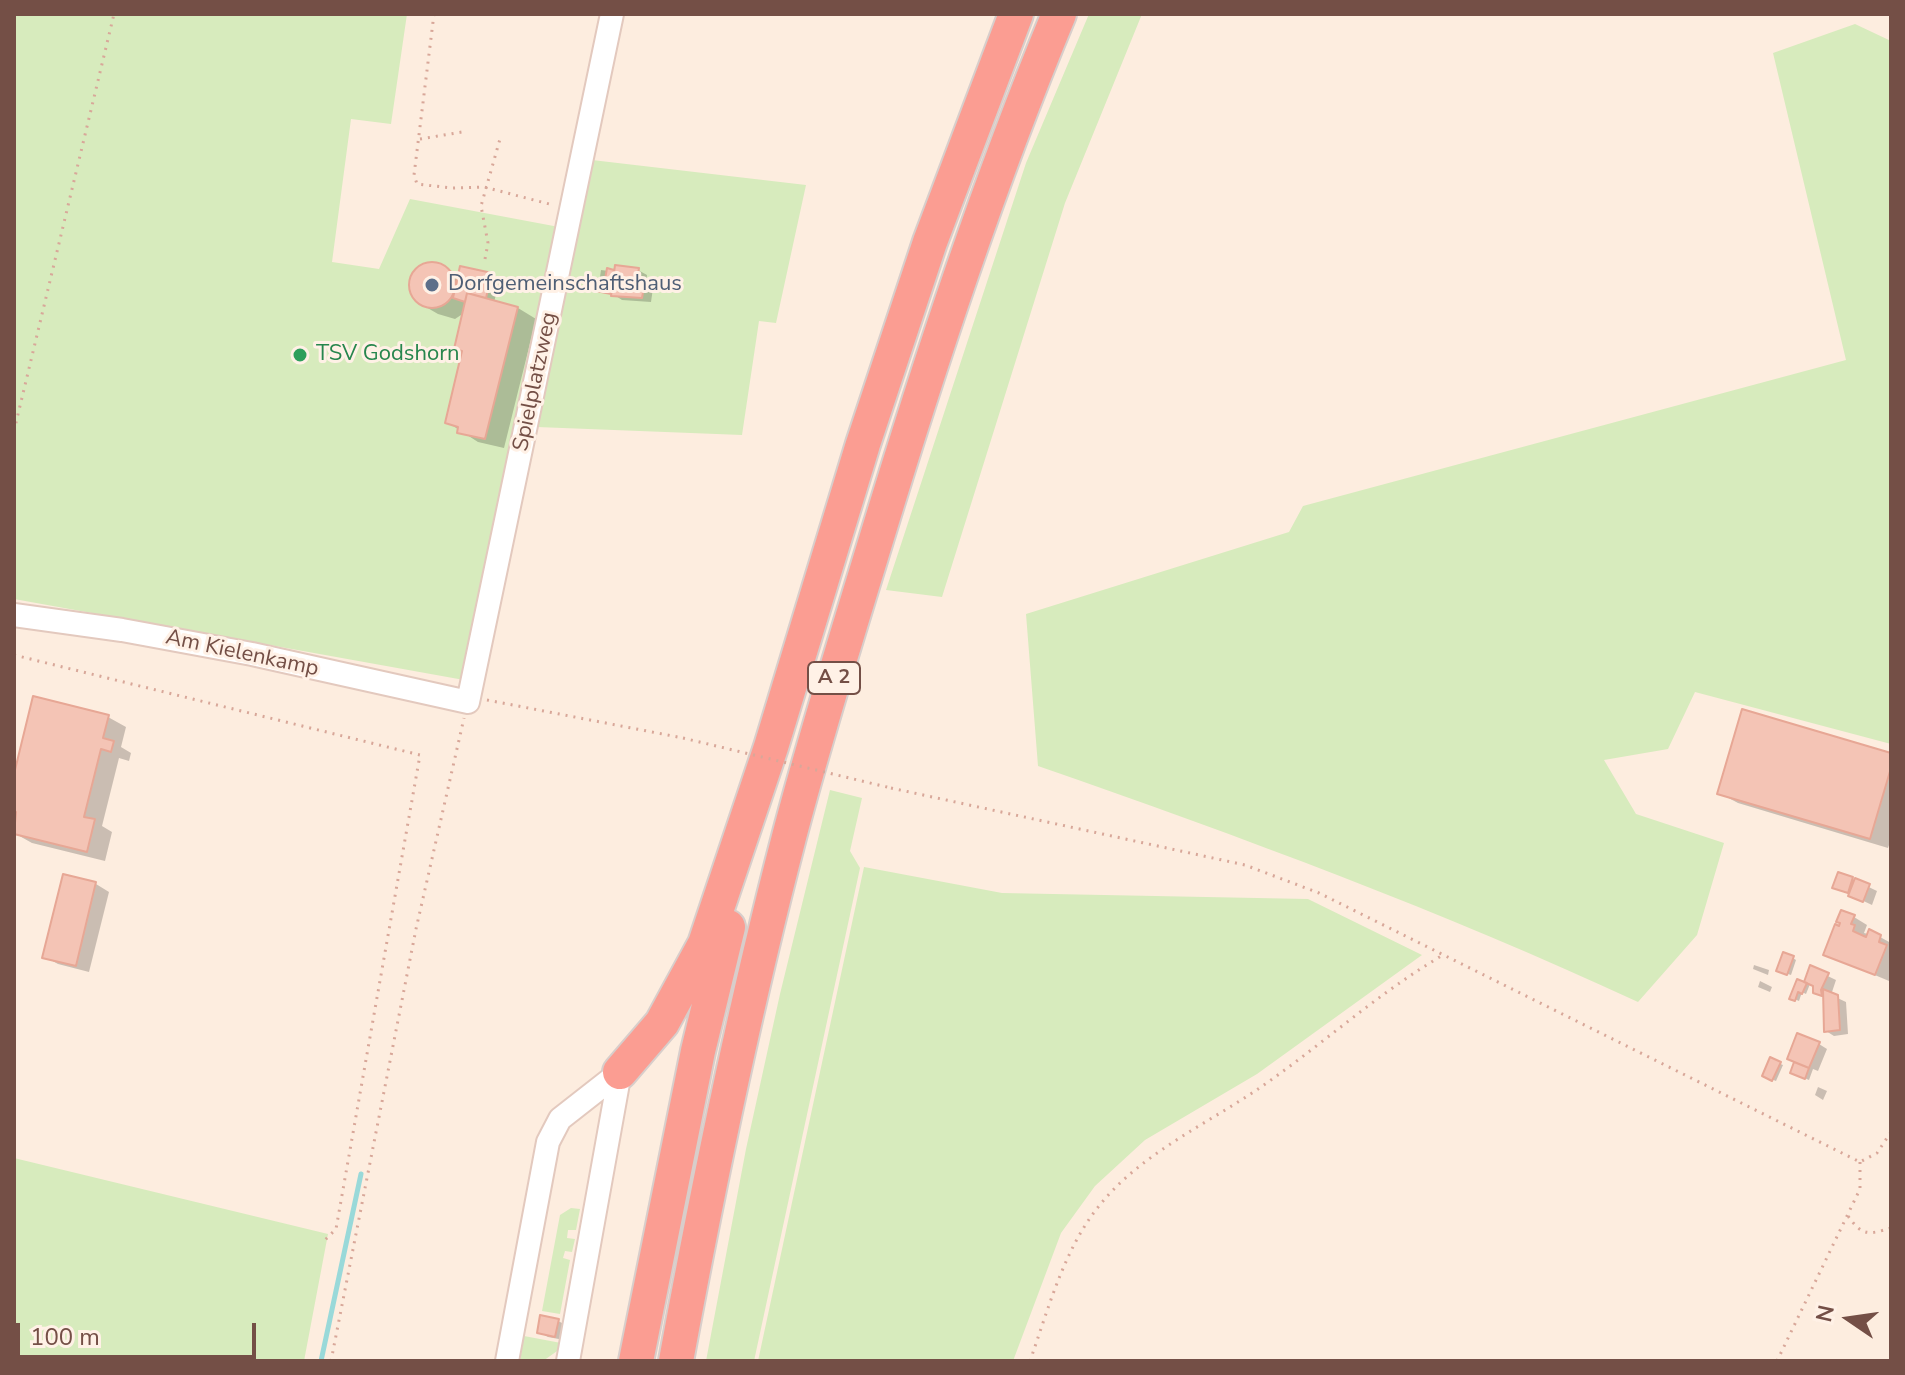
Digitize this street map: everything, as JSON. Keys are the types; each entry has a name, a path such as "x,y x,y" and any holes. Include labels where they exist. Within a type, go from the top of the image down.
{"highway":[{"name":"A 2","path":"636,1361 698,1051 771,747 915,285 1016,14"},
{"name":"A 2","path":"676,1361 740,1044 789,838 831,687 902,455 969,254 1059,14"},
{"path":"620,1072 662,1023 705,944 771,747"}],"street":[{"name":"Spielplatzweg","path":"468,702 612,14"},
{"name":"Am Kielenkamp","path":"14,615 122,630 252,654 468,702"},
{"path":"507,1361 548,1142 560,1119 620,1072"},
{"path":"568,1361 620,1072"}],"path":[{"path":"14,431 114,14"},
{"path":"434,14 414,175 417,184 452,188 484,187 572,210"},
{"path":"420,139 462,132"},
{"path":"485,259 488,243 481,206 500,139"},
{"path":"14,655 420,755 336,1229 325,1240"},
{"path":"331,1361 416,929 468,702 490,699 683,738 891,788 1245,865 1319,893 1860,1162"},
{"path":"1030,1361 1065,1263 1099,1206 1141,1166 1262,1087 1403,978 1443,955"},
{"path":"1860,1162 1877,1153 1891,1132"},
{"path":"1777,1361 1860,1189 1860,1162"},
{"path":"1848,1216 1858,1229 1871,1234 1891,1228"}],"green space":[{"name":"TSV Godshorn","path":"14,14 407,14 391,124 351,119 332,262 379,269 410,199 559,227 464,680 14,599"},
{"path":"1089,14 1142,14 1065,203 942,597 886,590 1026,163"},
{"path":"1855,24 1891,41 1891,744 1695,692 1668,749 1604,760 1636,814 1724,843 1697,935 1638,1002 1341,876 1038,766 1026,614 1289,532 1303,506 1846,360 1773,53"},
{"path":"592,160 806,185 776,323 759,321 742,435 537,427"},
{"path":"830,790 862,798 850,851 860,868 754,1361 706,1361 746,1149"},
{"path":"864,867 1002,893 1308,899 1422,955 1257,1074 1145,1140 1095,1186 1061,1233 1013,1361 758,1361"},
{"path":"14,1158 328,1234 304,1361 14,1361"},
{"path":"571,1208 580,1209 576,1230 568,1230 567,1238 575,1239 572,1252 565,1251 563,1258 570,1260 560,1314 542,1311 560,1215"},
{"path":"524,1336 561,1343 560,1349 543,1361 520,1361"}],"building":[{"name":"Dorfgemeinschaftshaus","path":"432,262 448,269 455,285 448,301 432,308 416,301 409,285 416,269"},
{"path":"615,265 639,268 637,280 645,281 642,298 611,296"},
{"path":"460,266 492,273 486,298 467,293 465,302 453,298"},
{"path":"607,268 614,270 611,294 596,291 597,284 604,285"},
{"path":"467,293 518,307 485,439 457,433 458,427 445,423 462,351 454,349"},
{"path":"33,696 109,715 103,738 114,741 111,752 101,749 84,817 95,819 87,852 14,834 14,774"},
{"path":"1742,709 1891,753 1891,768 1870,839 1717,794"},
{"path":"1838,872 1853,877 1848,893 1832,888"},
{"path":"63,874 96,882 76,966 42,958"},
{"path":"1855,878 1870,884 1863,902 1848,896"},
{"path":"1841,910 1855,915 1851,924 1855,925 1853,931 1866,937 1869,929 1881,935 1879,942 1887,945 1875,975 1823,955 1835,924 1839,926 1840,923 1836,922"},
{"path":"1783,952 1794,956 1787,975 1776,971"},
{"path":"1810,965 1829,973 1821,990 1822,996 1813,993 1813,986 1804,982"},
{"path":"1797,979 1807,983 1802,994 1798,992 1795,1001 1789,999"},
{"path":"1823,989 1838,995 1840,1030 1824,1032"},
{"path":"1797,1033 1820,1042 1809,1068 1787,1059"},
{"path":"1770,1057 1781,1062 1772,1081 1762,1076"},
{"path":"1794,1062 1809,1068 1805,1079 1790,1073"},
{"path":"540,1315 559,1319 555,1337 537,1333"}],"waterway":[{"path":"321,1361 361,1174"}],"place":[{"name":"Dorfgemeinschaftshaus","path":"432,285"},
{"name":"TSV Godshorn","path":"300,355"}]}
